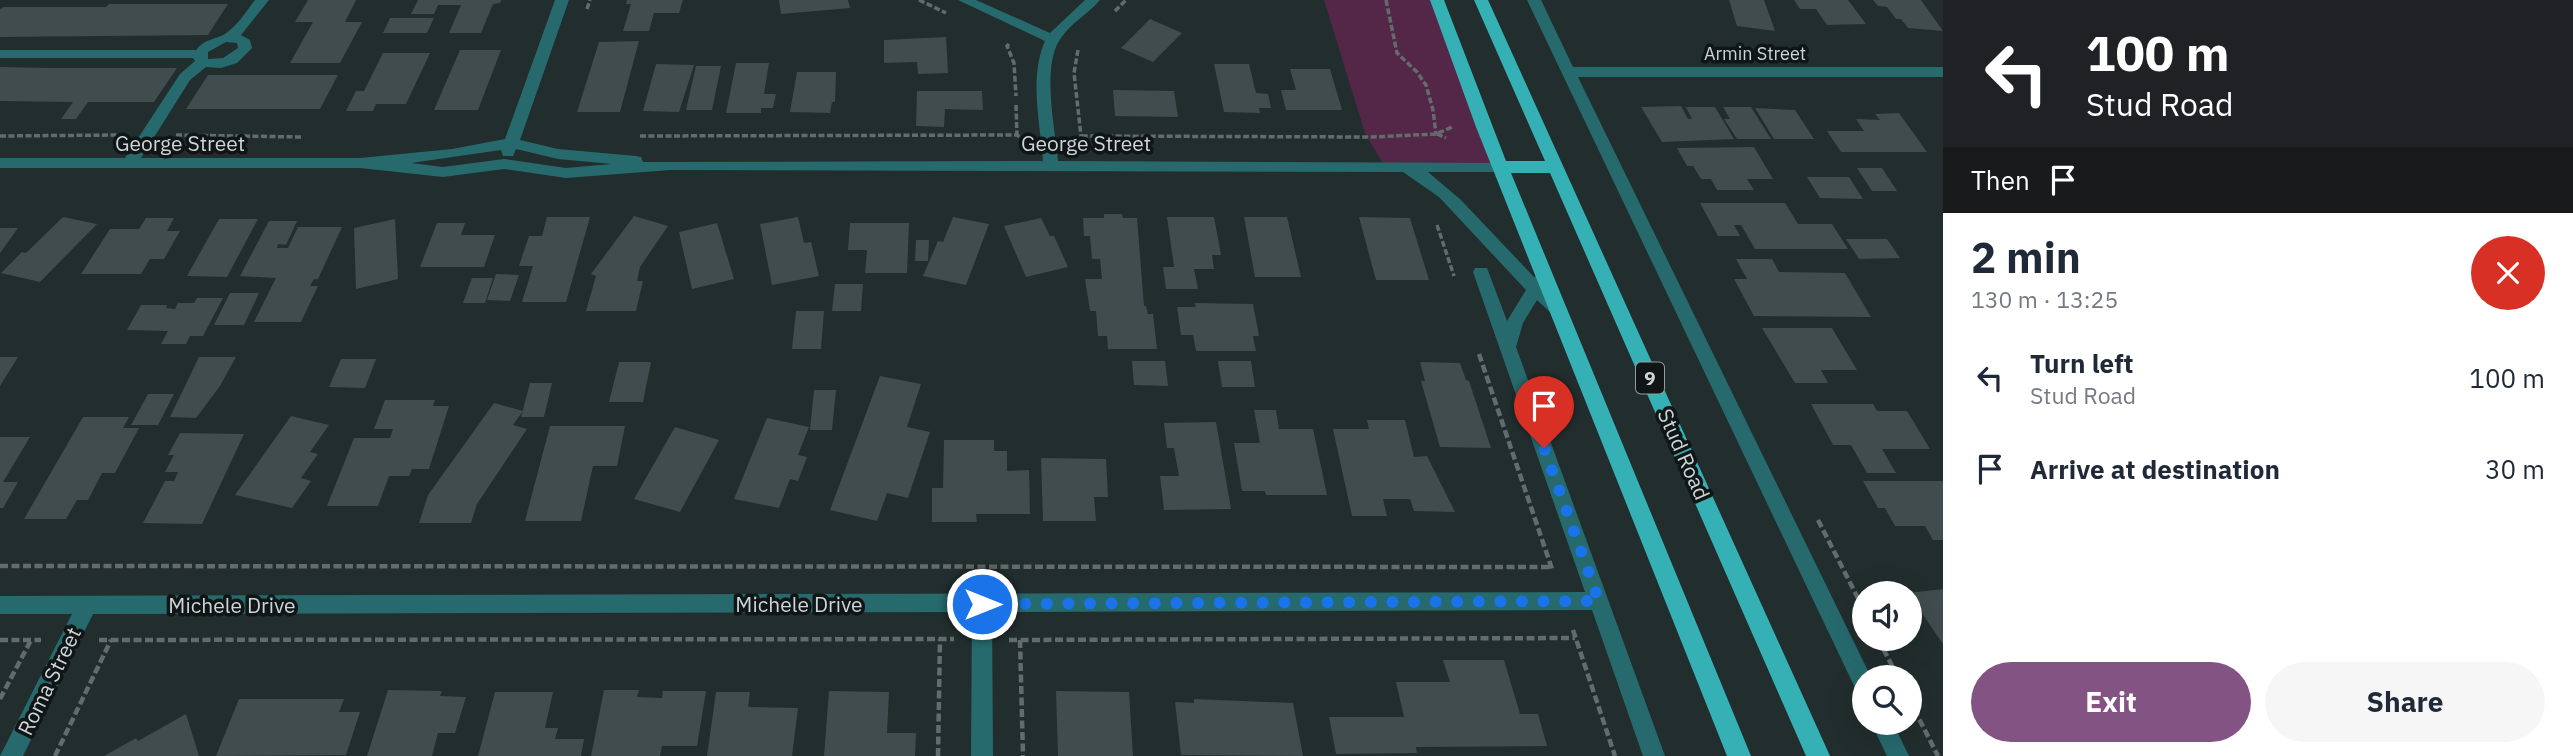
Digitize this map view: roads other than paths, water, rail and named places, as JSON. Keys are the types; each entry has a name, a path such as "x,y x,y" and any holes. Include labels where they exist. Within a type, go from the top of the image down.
{"highway":[{"path":"1437,0 1501,167 1540,281 1560,311 1739,756"},
{"name":"Stud Road","path":"1481,0 1818,756"},
{"path":"1501,167 1557,167"}],"street":[{"path":"232,37 262,0"},
{"path":"504,164 562,0"},
{"path":"965,0 1053,39"},
{"path":"1051,164 1045,67 1053,39 1093,0"},
{"path":"1534,0 1854,665"},
{"path":"0,54 202,58 223,63 238,57 246,44 239,38 232,37 212,42 202,58 185,77 129,164"},
{"name":"Armin Street","path":"1568,72 1943,72"},
{"name":"George Street","path":"0,163 360,163 452,154 511,143 558,154 670,165"},
{"name":"George Street","path":"360,163 443,172 504,164 566,173 670,165 1501,167"},
{"path":"1406,167 1425,176 1540,281 1516,322 1508,346"},
{"path":"1481,272 1654,756"},
{"name":"Michele Drive","path":"0,604 1599,601"},
{"path":"982,604 982,756"},
{"name":"Roma Street","path":"12,756 87,605"},
{"path":"1888,735 1898,756"}]}
